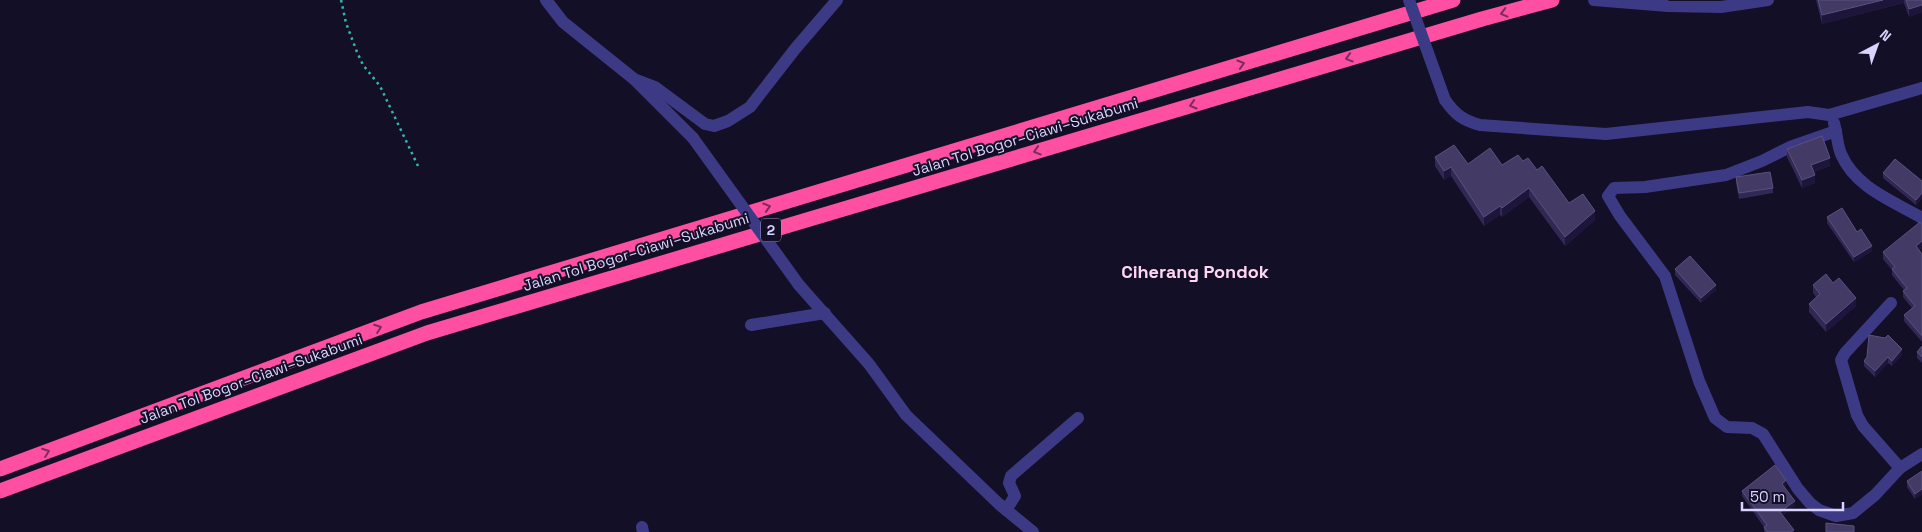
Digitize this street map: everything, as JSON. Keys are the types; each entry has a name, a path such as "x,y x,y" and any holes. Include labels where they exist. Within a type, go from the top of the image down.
{"highway":[{"name":"Jalan Tol Bogor–Ciawi–Sukabumi","path":"0,469 421,312 1453,0"},
{"name":"Jalan Tol Bogor–Ciawi–Sukabumi","path":"0,491 427,333 1472,22 1552,0"}],"street":[{"path":"546,0 563,22 634,79 693,138 799,285 869,364 906,415 1006,510 1033,532"},
{"path":"634,79 655,87 705,124 714,126 728,121 750,106 794,49 836,0"},
{"path":"1409,0 1445,100 1454,114 1466,121 1480,125 1606,134 1808,112 1829,115 1922,88"},
{"path":"1594,0 1668,6 1721,7 1768,0"},
{"path":"1829,115 1836,131 1840,151 1854,175 1871,190 1922,218"},
{"path":"1836,131 1790,147 1762,161 1726,174 1645,187 1614,188 1608,196 1620,216 1665,276 1705,395 1712,413 1718,422 1727,427 1752,428 1763,434 1803,496 1820,510 1836,516 1844,516 1858,509 1900,468 1922,454"},
{"path":"1891,303 1845,352 1842,360 1843,370 1860,421 1900,468"},
{"path":"751,325 825,313"},
{"path":"1006,510 1015,496 1008,482 1010,476 1078,418"}],"path":[{"path":"341,0 346,23 363,65 380,86 418,166"}],"building":[{"path":"1818,0 1883,0 1822,15"},
{"path":"1906,0 1922,0 1922,5 1909,9"},
{"path":"1822,136 1830,158 1811,165 1815,175 1802,180 1787,149"},
{"path":"1454,145 1468,164 1490,148 1502,165 1518,155 1523,161 1528,158 1537,170 1542,166 1569,203 1583,194 1595,211 1565,237 1529,188 1502,208 1500,206 1484,217 1451,167 1444,171 1435,157"},
{"path":"1895,159 1922,181 1922,193 1916,200 1883,173"},
{"path":"1770,172 1773,188 1739,193 1736,177"},
{"path":"1842,208 1857,232 1861,229 1872,246 1854,257 1827,217"},
{"path":"1920,222 1922,224 1922,241 1916,246 1922,254 1922,336 1904,315 1915,306 1903,291 1907,288 1892,269 1895,267 1883,252"},
{"path":"1690,256 1716,285 1701,298 1675,269"},
{"path":"1826,274 1833,283 1839,278 1856,298 1826,324 1809,304 1820,294 1813,285"},
{"path":"1869,335 1885,338 1888,335 1902,349 1892,361 1888,357 1875,371 1864,361 1867,357"},
{"path":"1922,346 1922,357 1917,352"},
{"path":"1775,465 1786,480 1782,484 1795,501 1780,512 1794,530 1791,532 1767,532 1764,527 1767,525 1742,491"},
{"path":"1922,471 1922,489 1915,494 1907,481"},
{"path":"1826,523 1854,526 1854,532 1826,532"}],"district":[{"name":"Ciherang Pondok","path":"1195,272"}]}
